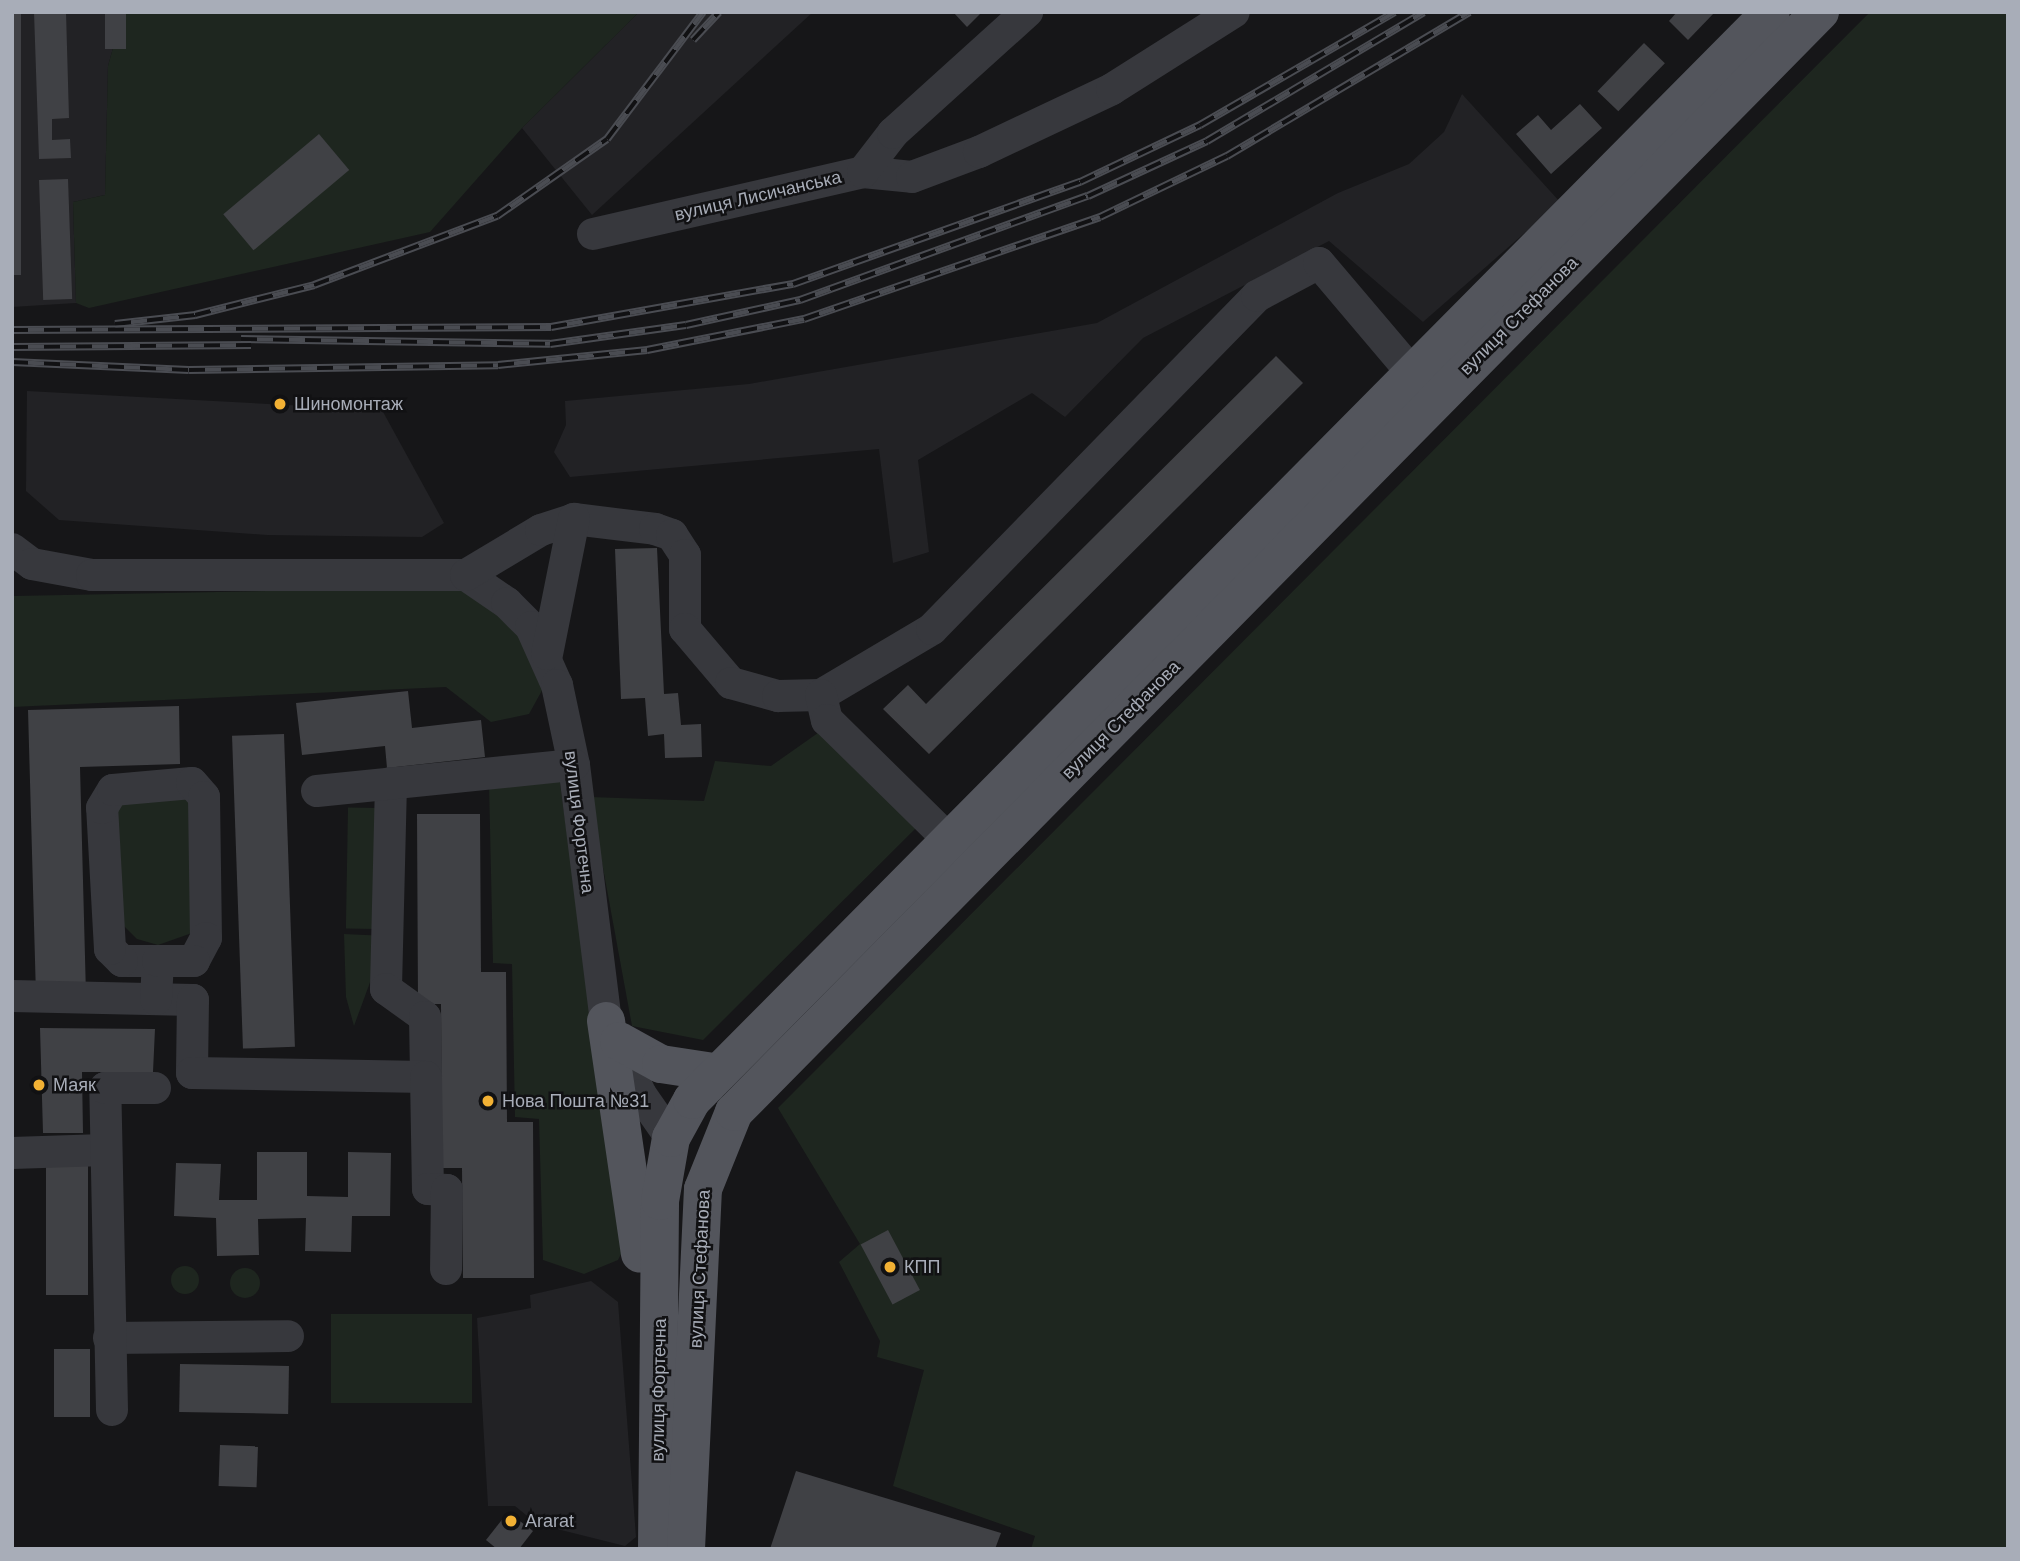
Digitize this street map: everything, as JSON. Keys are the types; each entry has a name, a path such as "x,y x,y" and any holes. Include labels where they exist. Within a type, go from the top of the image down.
{"main road":[{"name":"вулиця Стефанова","path":"671,1138 713,1072 1414,375 1771,12"},
{"name":"вулиця Стефанова","path":"687,1549 708,1170 734,1112 1819,12"},
{"path":"612,1031 661,1064 713,1072"},
{"path":"612,1031 637,1242 659,1342"},
{"path":"671,1138 708,1170"},
{"name":"вулиця Фортечна","path":"657,1549 660,1201 671,1138"}],"street":[{"name":"вулиця Лисичанська","path":"593,234 863,172 893,133 1027,12"},
{"path":"863,172 912,177 979,152 1112,89 1234,12"},
{"path":"12,549 32,564 92,575 466,575 541,530 574,519 633,523 672,535 685,555 685,629 731,683 778,696 821,695 932,629 1257,296 1319,263 1414,375"},
{"path":"547,654 574,519"},
{"name":"вулиця Фортечна","path":"466,575 508,603 547,654 574,765 612,1031 641,1096 671,1138"},
{"path":"821,695 827,720 949,840"},
{"path":"317,790 574,765"},
{"path":"391,782 386,989 425,1017 428,1189 446,1190 446,1269"},
{"path":"192,783 204,797 206,939 194,961 158,961 122,961 110,948 102,808 113,790 192,783"},
{"path":"156,999 158,961"},
{"path":"12,996 193,1000 192,1073 426,1077"},
{"path":"111,1410 104,1150 105,1088 155,1088"},
{"path":"12,1153 104,1150"},
{"path":"109,1338 288,1336"}],"shaded area":[{"path":"12,12 123,12 108,66 105,195 73,202 76,303 12,307"},
{"path":"123,12 639,12 522,128 430,232 89,308 76,303 73,202 105,195 108,66"},
{"path":"639,12 813,12 592,215 522,128"},
{"path":"1870,12 2008,12 2008,1549 1031,1549 1035,1536 893,1486 924,1370 877,1357 880,1341 839,1262 860,1244 778,1108"},
{"path":"1462,94 1560,202 1423,322 1329,241 1143,338 1065,417 1032,393 918,460 929,552 893,563 879,449 570,477 554,452 566,425 565,401 749,384 1097,323 1338,193 1409,164 1444,132"},
{"path":"27,391 382,410 444,523 422,537 267,535 59,520 26,491"},
{"path":"467,587 522,629 545,685 529,714 491,722 446,687 12,707 14,596"},
{"path":"825,728 918,826 703,1040 632,1026 590,797 704,801 715,761 771,766"},
{"path":"559,776 624,1248 618,1260 584,1274 543,1260 539,1119 515,1117 512,964 493,963 489,783"},
{"path":"192,793 192,933 158,945 137,939 121,923 115,812 129,798"},
{"path":"348,807 378,808 376,929 346,928"},
{"path":"344,934 387,936 354,1026 346,997"},
{"path":"185,1266 195,1270 199,1280 195,1290 185,1294 175,1290 171,1280 175,1270"},
{"path":"245,1268 256,1272 260,1283 256,1294 245,1298 234,1294 230,1283 234,1272"},
{"path":"591,1281 618,1302 636,1537 625,1546 537,1524 515,1506 488,1506 477,1318 531,1308 530,1295"},
{"path":"331,1314 472,1314 472,1403 331,1403"}],"building":[{"path":"12,12 21,12 21,275 12,275"},
{"path":"34,12 66,12 69,118 52,119 52,140 70,139 71,158 39,159"},
{"path":"105,12 126,12 126,49 105,49"},
{"path":"953,12 982,12 967,27"},
{"path":"1677,12 1715,12 1688,40 1669,21"},
{"path":"1644,43 1665,63 1618,111 1597,91"},
{"path":"1580,104 1602,128 1551,174 1516,134 1538,115 1551,130"},
{"path":"319,134 349,170 253,250 223,214"},
{"path":"68,179 72,299 43,300 39,180"},
{"path":"1276,356 1303,383 929,754 883,709 908,685 926,704"},
{"path":"657,548 664,694 678,693 681,725 701,724 702,757 665,758 664,734 648,736 645,698 621,699 615,549"},
{"path":"408,691 412,728 481,720 485,757 387,768 385,746 302,755 296,703"},
{"path":"179,706 180,764 80,767 86,995 36,996 28,710"},
{"path":"284,734 295,1047 243,1049 232,736"},
{"path":"417,814 480,814 481,972 506,972 507,1122 533,1122 534,1278 463,1278 462,1168 442,1168 441,1004 418,1004"},
{"path":"40,1028 155,1029 153,1072 82,1072 83,1133 43,1133"},
{"path":"257,1152 307,1152 307,1196 348,1197 348,1152 391,1153 390,1216 352,1216 351,1252 305,1251 306,1218 258,1219 259,1255 217,1256 216,1218 174,1216 176,1163 221,1164 219,1200 257,1200"},
{"path":"46,1166 88,1166 88,1295 46,1295"},
{"name":"КПП","path":"888,1230 920,1290 893,1305 861,1245"},
{"path":"54,1349 90,1349 90,1417 54,1417"},
{"path":"180,1364 289,1366 288,1414 179,1412"},
{"path":"220,1445 258,1446 257,1487 219,1486"},
{"path":"796,1471 1001,1533 995,1549 770,1549"},
{"name":"Ararat","path":"508,1512 533,1531 519,1549 497,1549 486,1540"}],"railway":[{"path":"115,324 195,315 314,285 497,216 607,139 703,12"},
{"path":"693,40 719,12"},
{"path":"12,330 551,327 793,284 1080,182 1200,125 1395,12"},
{"path":"241,339 550,344 686,325 800,300 1088,196 1207,141 1424,12"},
{"path":"12,362 189,370 498,365 647,350 804,319 1100,217 1227,156 1470,12"},
{"path":"12,347 251,345"}],"place":[{"name":"Шиномонтаж","path":"280,404"},
{"name":"Маяк","path":"39,1085"},
{"name":"Нова Пошта №31","path":"488,1101"},
{"name":"КПП","path":"890,1267"},
{"name":"Ararat","path":"511,1521"}]}
